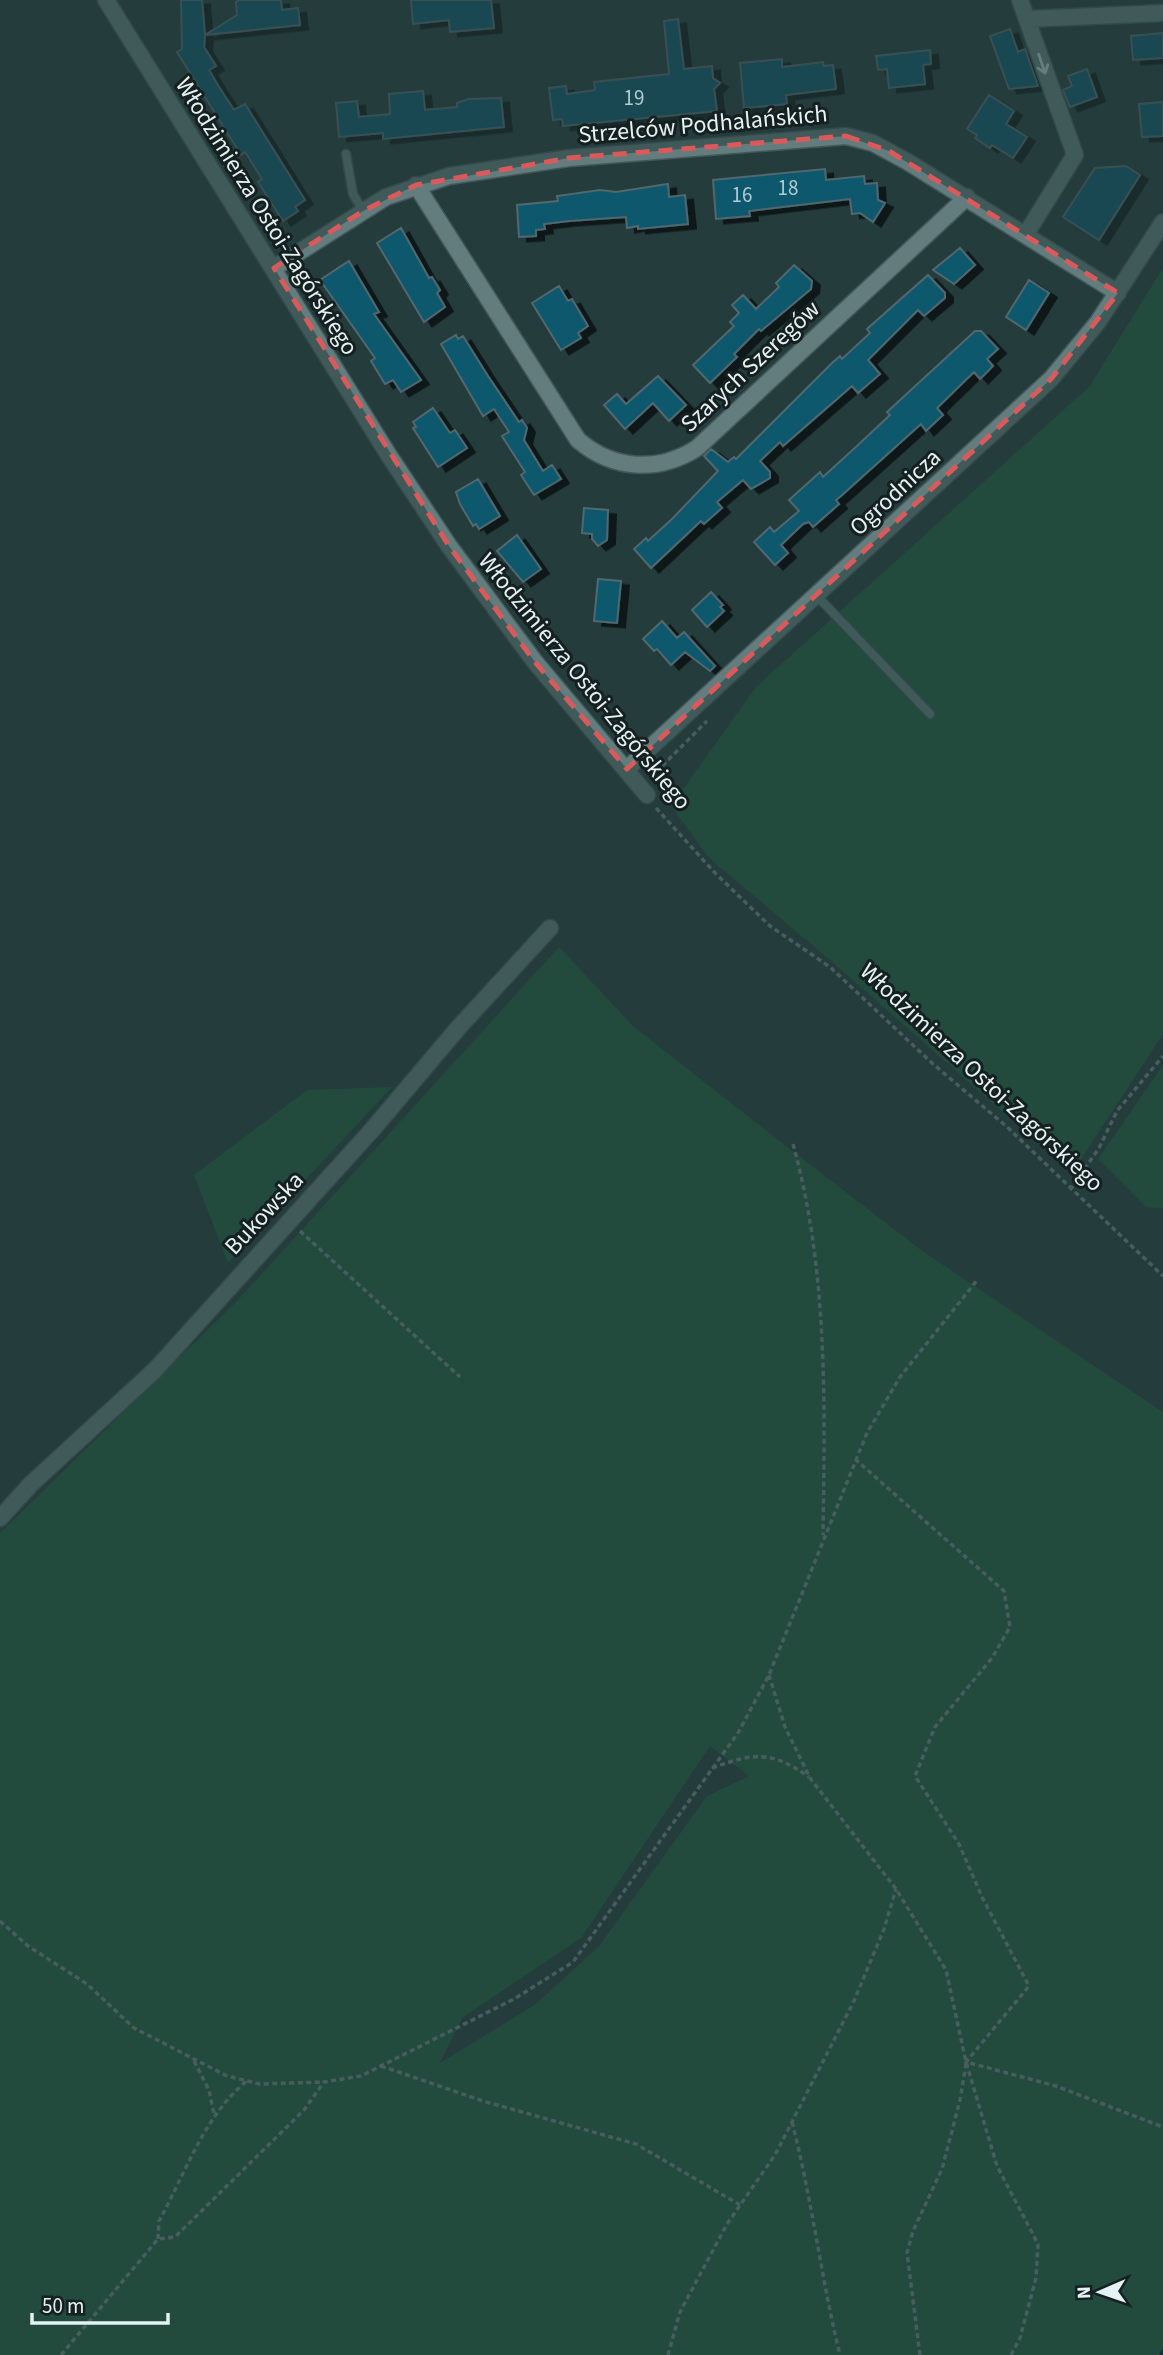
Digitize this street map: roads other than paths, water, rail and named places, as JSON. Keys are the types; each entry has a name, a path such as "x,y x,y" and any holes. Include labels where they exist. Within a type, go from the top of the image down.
{"street":[{"name":"Włodzimierza Ostoi-Zagórskiego","path":"106,0 449,546 535,662 647,796"},
{"path":"1020,0 1075,155 1026,234"},
{"path":"1027,19 1163,13"},
{"name":"Strzelców Podhalańskich","path":"274,268 363,211 416,185 466,172 569,158 846,135 881,147 967,197 1118,293"},
{"name":"Szarych Szeregów","path":"416,185 578,440 611,460 646,466 671,462 696,448 967,197"},
{"name":"Ogrodnicza","path":"627,769 1051,379 1118,293 1163,222"},
{"name":"Bukowska","path":"0,1518 31,1484 91,1432 155,1370 550,928"}],"lane":[{"path":"346,153 353,194 363,211"},
{"path":"817,596 930,714"}]}
